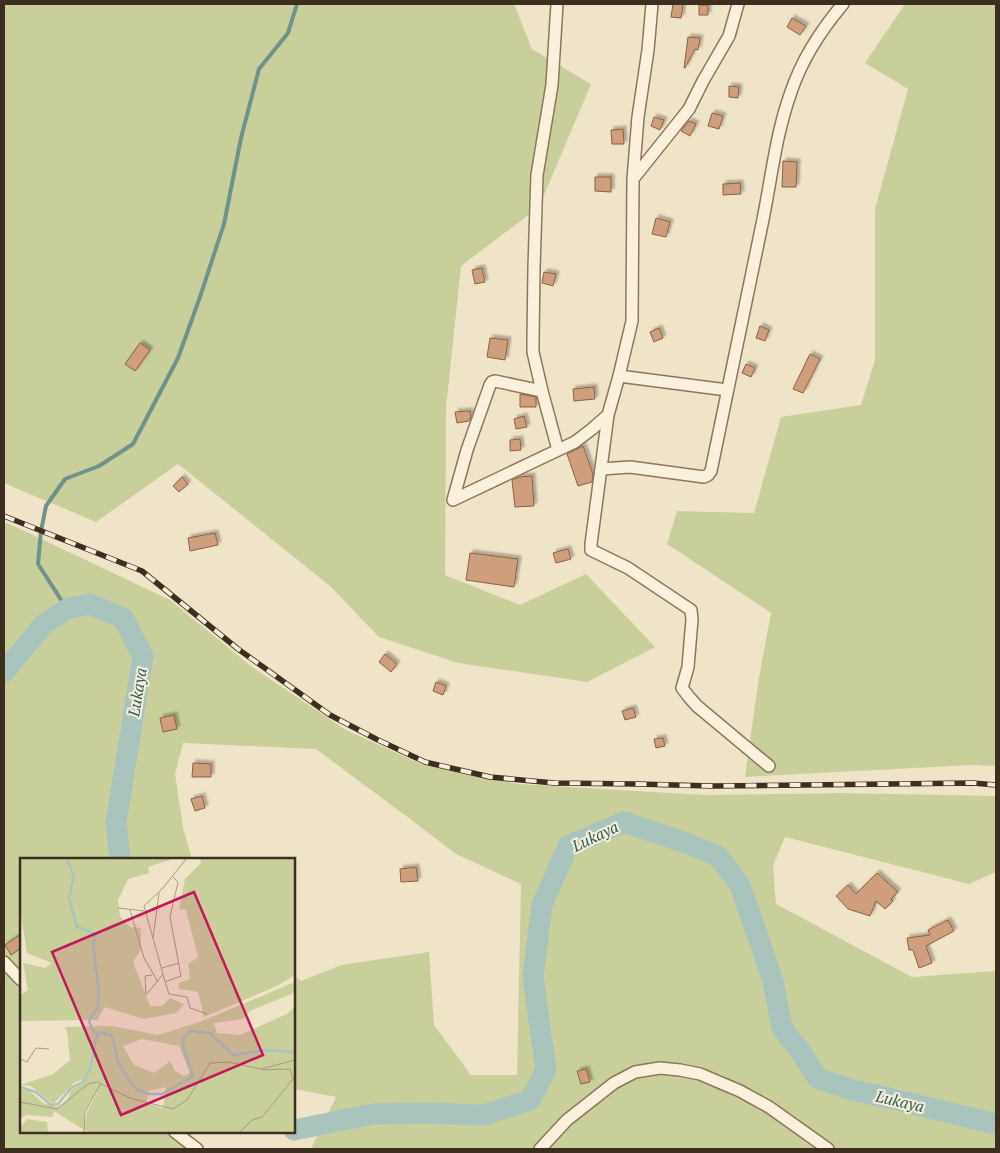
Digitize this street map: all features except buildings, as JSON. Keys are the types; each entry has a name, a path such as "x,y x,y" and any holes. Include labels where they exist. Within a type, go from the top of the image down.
{"street":[{"path":"557,4 552,86 537,175 533,352 558,450"},
{"path":"652,4 648,50 638,117 633,179 632,321 608,415 591,550 628,568 691,610 692,620 688,667 682,688 696,706 768,766"},
{"path":"633,179 689,109 702,80 729,36 738,4"},
{"path":"601,469 630,467 704,477 711,471 780,132 791,92 804,61 820,33 843,4"},
{"path":"619,376 727,390"},
{"path":"542,391 496,381 490,384 467,450 453,500 575,442 608,415"},
{"path":"4,962 20,979"},
{"path":"540,1149 567,1120 614,1083 635,1072 660,1068 700,1074 740,1091 769,1107 828,1149"},
{"path":"176,1133 197,1149"}],"green space":[{"path":"4,4 514,4 532,49 591,84 539,207 461,266 446,408 445,575 520,605 586,574 655,647 587,682 458,663 379,637 330,586 178,464 96,522 4,483"},
{"path":"905,4 996,4 996,766 972,765 745,777 758,683 771,613 667,544 677,511 754,513 781,417 861,405 875,360 875,209 908,89 865,63"},
{"path":"4,522 170,600 252,667 346,730 421,764 518,784 704,795 842,793 996,796 996,872 969,884 785,837 773,866 776,904 912,977 996,971 996,1149 311,1149 336,1097 295,1089 295,976 301,981 341,965 429,952 434,1025 471,1075 517,1075 521,884 456,854 316,749 183,743 175,774 183,828 192,858 20,858 20,1133 191,1133 184,1147 186,1149 4,1149"}],"waterway":[{"path":"67,609 38,564 41,531 46,506 65,479 99,466 133,444 178,358 224,224 241,138 259,69 288,33 297,4"},
{"name":"Lukaya","path":"4,672 44,624 67,609 89,604 123,618 143,656 116,822 120,858"},
{"name":"Lukaya","path":"295,1130 373,1114 484,1115 530,1100 546,1070 533,977 542,905 568,846 624,822 718,856 740,885 773,981 782,1028 801,1052 817,1078 853,1090 996,1124"}],"railway":[{"path":"4,516 142,571 238,649 330,715 425,762 490,777 554,783 712,786 973,783 996,785"}]}
